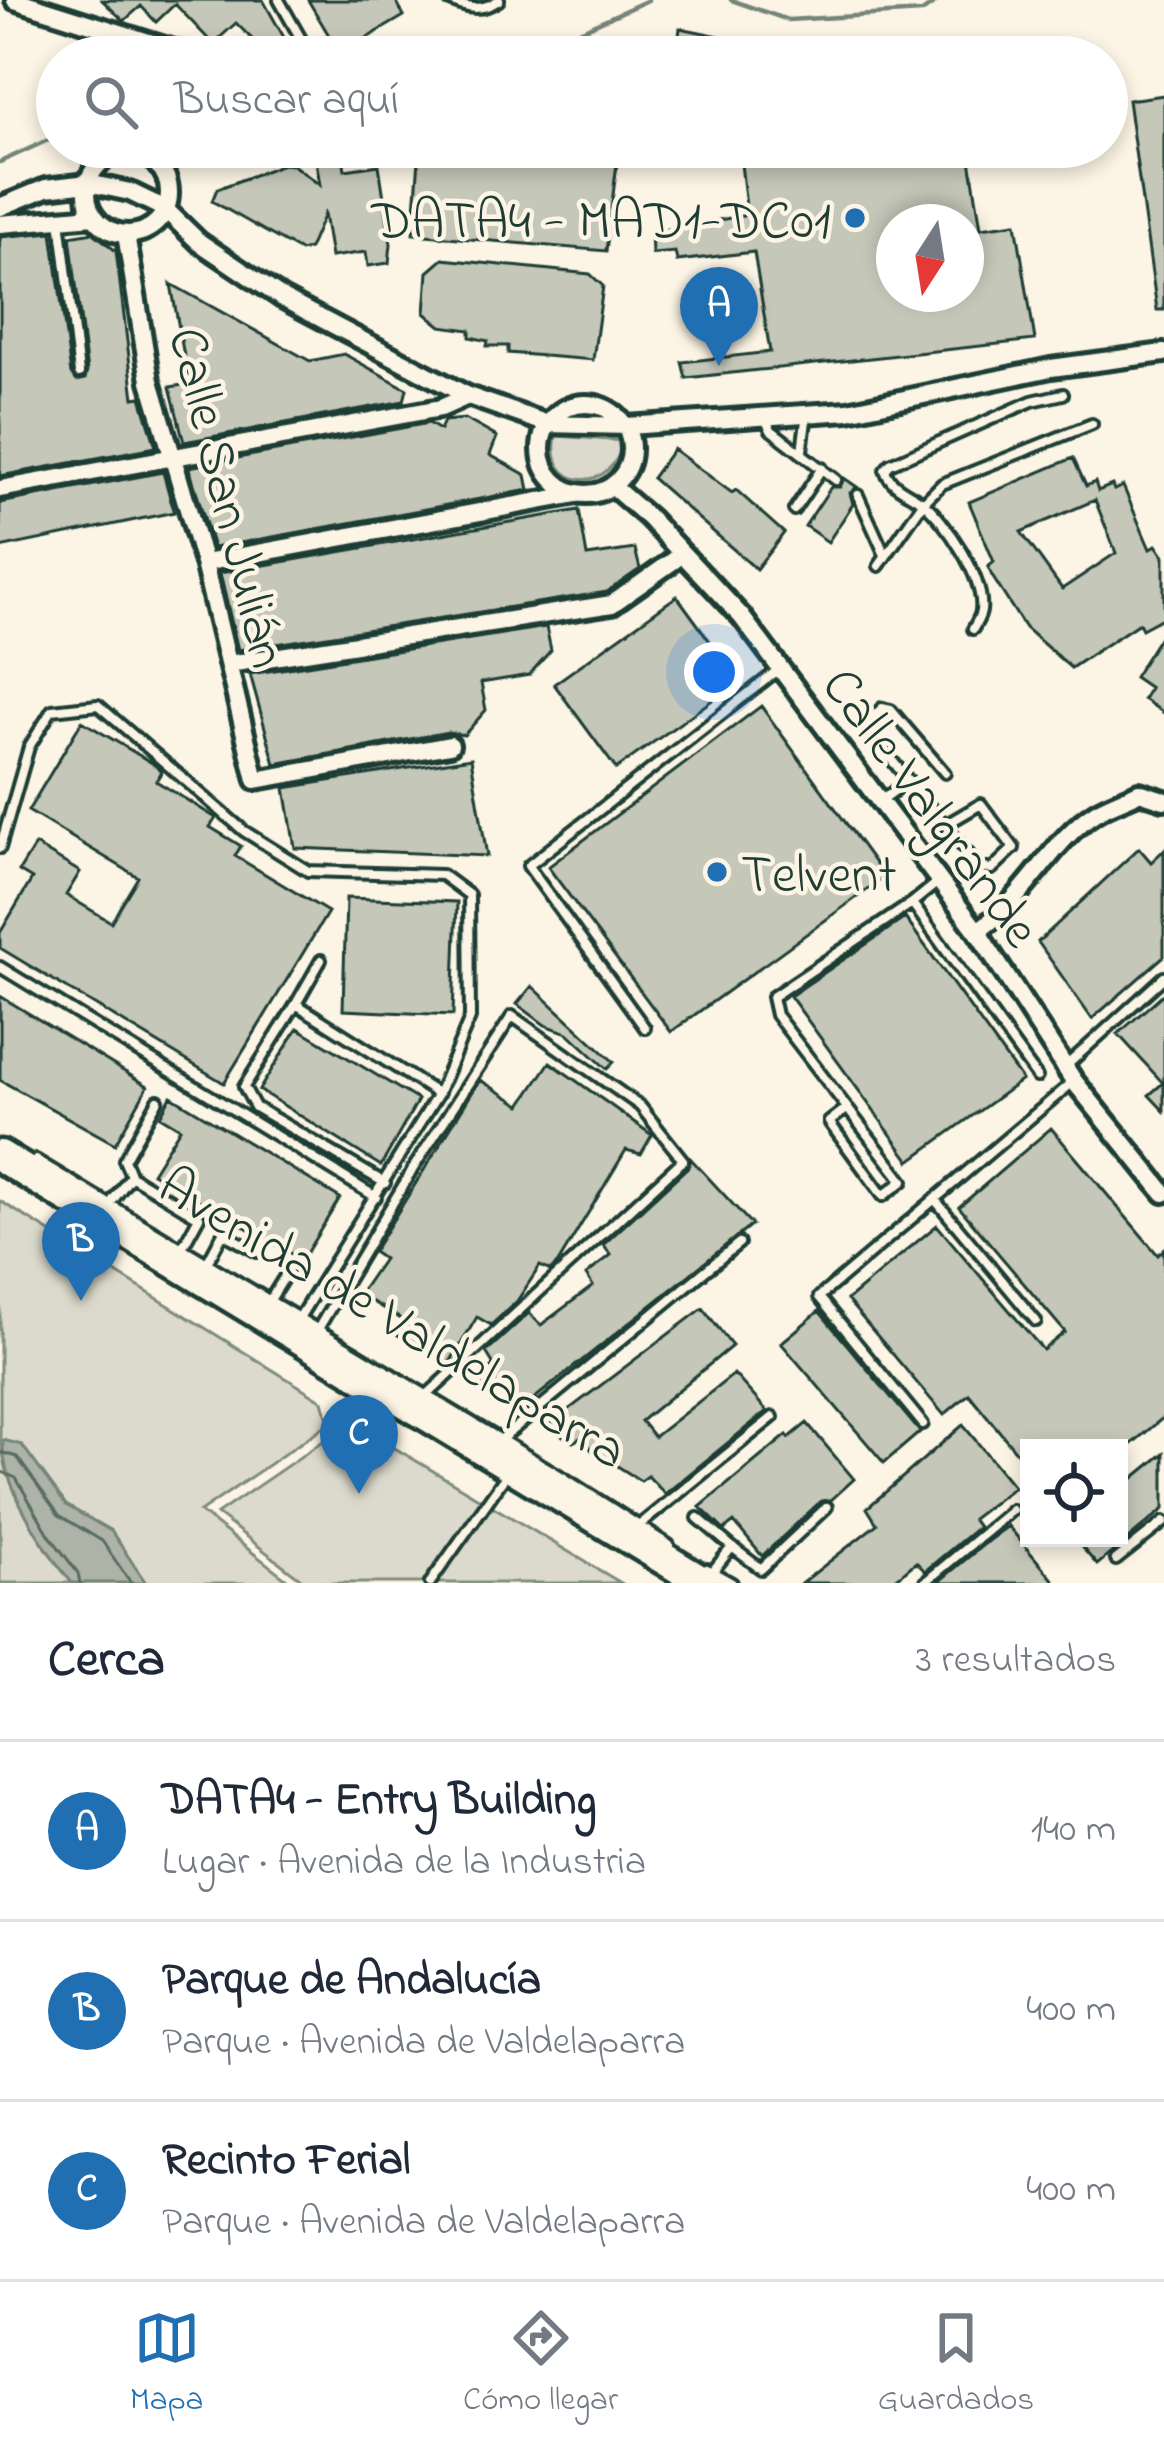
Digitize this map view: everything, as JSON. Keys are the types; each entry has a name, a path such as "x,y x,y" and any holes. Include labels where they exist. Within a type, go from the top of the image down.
{"highway":[{"name":"Avenida de Valdelaparra","path":"13,1155 584,1510 632,1530 694,1572"},
{"name":"Avenida de Valdelaparra","path":"0,1179 502,1481 694,1572"},
{"path":"566,1479 584,1510"}],"street":[{"path":"14,0 129,36"},
{"path":"97,168 88,183 89,206 103,225 125,234 149,228 165,209 168,187 159,168"},
{"path":"0,207 46,188 88,183 130,192 165,209 199,242 282,298 468,396 548,424 627,426 861,409 977,382 1164,353"},
{"path":"0,224 94,216"},
{"name":"Calle San Julián","path":"125,234 150,381 205,563 256,780 450,745"},
{"path":"0,489 440,408 468,396"},
{"path":"548,424 542,439 544,466 562,488 577,494"},
{"path":"205,563 601,492 622,477 632,453 627,426"},
{"name":"Calle Valgrande","path":"613,486 741,616 976,931 1069,1074 1164,1193"},
{"path":"229,664 612,604 683,554"},
{"path":"976,931 1005,913 1094,813 1139,792 1164,800"}],"lane":[{"path":"279,0 299,36"},
{"path":"448,0 486,9 499,0"},
{"path":"60,218 79,374"},
{"path":"974,629 981,611 979,588 956,541 923,503 889,481 885,470 1032,401 1063,394"},
{"path":"802,452 807,413"},
{"path":"763,416 771,430 836,480"},
{"path":"879,566 942,484 1092,424"},
{"path":"794,510 822,468"},
{"path":"858,495 885,557"},
{"path":"645,1028 528,866 779,669"},
{"path":"0,848 29,747 52,710 98,705 244,831 308,871 442,874 469,895 470,1018 438,1094 299,1318"},
{"path":"945,772 891,710 882,708 866,727 908,781 980,868 992,868 1014,848 981,804 945,825"},
{"path":"878,803 908,781"},
{"path":"847,1108 829,1122 883,1196 903,1181 776,1015 772,997 938,882"},
{"path":"912,903 1036,1077"},
{"path":"321,960 244,1087 255,1107 385,1183"},
{"path":"0,967 376,1197"},
{"path":"923,1424 819,1297 936,1201 1164,976"},
{"path":"296,1004 438,1094"},
{"path":"318,1329 414,1167 512,1016 640,1106 683,1160 426,1396"},
{"path":"158,1100 124,1160 131,1176 199,1216 182,1248"},
{"name":"Avenida de Valdelaparra","path":"13,1155 110,1204 566,1479 632,1530"},
{"path":"110,1204 131,1176"},
{"path":"936,1201 1036,1321"},
{"path":"207,1263 224,1233 257,1252"},
{"path":"500,1441 739,1243"},
{"path":"270,1300 288,1271"},
{"path":"632,1530 773,1418"},
{"path":"430,1583 502,1481"},
{"path":"698,1518 761,1569 827,1508"},
{"path":"924,1583 1012,1510"},
{"path":"1116,1560 1164,1522"},
{"path":"694,1572 733,1547"},
{"name":"Avenida de Valdelaparra","path":"694,1572 732,1583"}],"shaded area":[{"path":"556,436 623,441 607,471 582,479 560,468"},
{"path":"0,1201 323,1401 329,1423 200,1512 292,1583 0,1583"},
{"path":"351,1422 621,1583 306,1583 217,1514"}],"water":[{"path":"3,1440 22,1445 66,1505 111,1531 146,1583 72,1583 16,1495"}],"building":[{"path":"102,0 263,0 283,36 249,36 236,23 222,36 205,36 175,4 156,22 141,6 124,21"},
{"path":"308,0 395,0 404,16 370,36 329,36"},
{"path":"680,28 719,36 679,36"},
{"path":"1164,95 1164,310 1157,310 1128,100"},
{"path":"272,168 297,168 320,185 317,168 379,168 391,244 389,263 368,266 366,252 331,257 324,214 309,249 300,251 212,201 217,189"},
{"path":"418,168 616,168 606,251 413,234"},
{"path":"741,168 971,168 977,204 876,204 876,312 984,312 984,228 1016,223 1035,340 686,378 682,362 770,352 754,252 677,261 675,252 652,254 651,232 747,215"},
{"path":"52,232 71,374 77,381 85,379 87,372 70,236 93,232 116,251 134,398 141,397 156,447 0,476 0,237"},
{"path":"443,259 590,274 603,286 593,360 508,353 508,346 487,346 488,341 470,337 470,330 441,326 425,313 428,272"},
{"path":"171,284 310,361 344,354 407,389 404,401 184,442 170,387 189,384"},
{"path":"465,419 497,437 490,455 526,475 529,490 213,548 189,467 429,423 440,430 444,421"},
{"path":"673,449 732,493 736,490 784,533 756,569 652,478"},
{"path":"1073,458 1086,486 1095,482 1098,491 1123,486 1150,549 1156,545 1164,556 1164,617 1142,629 1139,623 1071,668 1025,628 992,576 988,567 994,562 969,502","holes":["1095,500 1116,553 1062,589 1021,532"]},
{"path":"163,472 174,512 0,548 0,503"},
{"path":"844,478 857,487 850,493 853,504 828,542 805,526 831,487 840,487"},
{"path":"579,510 587,556 635,549 640,569 607,592 238,650 220,573"},
{"path":"677,596 739,681 616,769 554,684"},
{"path":"546,627 551,650 529,675 481,683 486,710 464,735 448,732 275,764 250,674"},
{"path":"1164,630 1164,713 1143,699 1150,688 1134,677"},
{"name":"Telvent","path":"761,706 885,877 671,1032 548,867"},
{"path":"82,721 152,763 162,771 156,781 216,818 210,827 241,846 235,856 328,912 224,1083 0,948 0,933 32,879 19,871 35,845 80,872 66,895 111,922 138,877 28,811"},
{"path":"471,758 487,856 295,848 285,788"},
{"path":"1139,848 1151,862 1164,850 1164,956 1092,1019 1038,942"},
{"path":"346,898 457,902 453,1015 343,1010"},
{"path":"905,918 1022,1080 910,1161 790,996"},
{"path":"532,986 614,1062 607,1069 568,1033 545,1025 517,1004"},
{"path":"1164,993 1164,1111 1149,1095 1163,1083 1118,1034"},
{"path":"0,996 148,1086 115,1144 0,1080"},
{"path":"298,1028 418,1100 381,1166 259,1090"},
{"path":"550,1062 652,1135 641,1154 626,1150 558,1263 550,1271 540,1266 517,1301 491,1325 477,1317 449,1364 398,1335 406,1322 359,1294 383,1259 373,1252 480,1080 521,1105"},
{"path":"171,1096 340,1198 302,1260 152,1173 180,1128 160,1116"},
{"path":"1051,1128 1158,1255 1164,1249 1164,1417 1128,1447 1128,1439 1020,1439 1020,1457 969,1394 944,1415 847,1300 937,1225 1043,1350 1065,1332 959,1207"},
{"path":"691,1159 752,1225 520,1410 505,1389 496,1395 474,1379 494,1365 486,1352 529,1313 541,1325 593,1286 586,1275 611,1255 603,1245 689,1166"},
{"path":"703,1308 732,1346 641,1421 654,1437 734,1374 767,1411 665,1494 648,1476 641,1481 597,1457 582,1437 573,1442 547,1426"},
{"path":"819,1311 920,1432 884,1463 781,1343"},
{"path":"807,1423 854,1479 831,1500 821,1501 762,1556 734,1522 724,1530 700,1507"},
{"path":"963,1425 1014,1487 972,1519 978,1527 925,1571 916,1562 891,1583 802,1583 877,1524 867,1508"},
{"path":"1164,1453 1164,1509 1128,1539 1128,1483"},
{"path":"1008,1526 1020,1547 1026,1547 1056,1583 937,1583"},
{"path":"1082,1547 1119,1547 1097,1565"}],"waterway":[{"path":"568,36 648,0"},
{"path":"731,0 788,20 922,12 939,0"},
{"path":"0,162 36,146"}],"place":[{"name":"DATA4 - MAD1-DC01","path":"855,218"},
{"name":"DATA4 - Entry Building","path":"719,366"},
{"name":"Telvent","path":"717,872"},
{"name":"Parque de Andalucía","path":"81,1301"},
{"name":"Recinto Ferial","path":"359,1494"}]}
